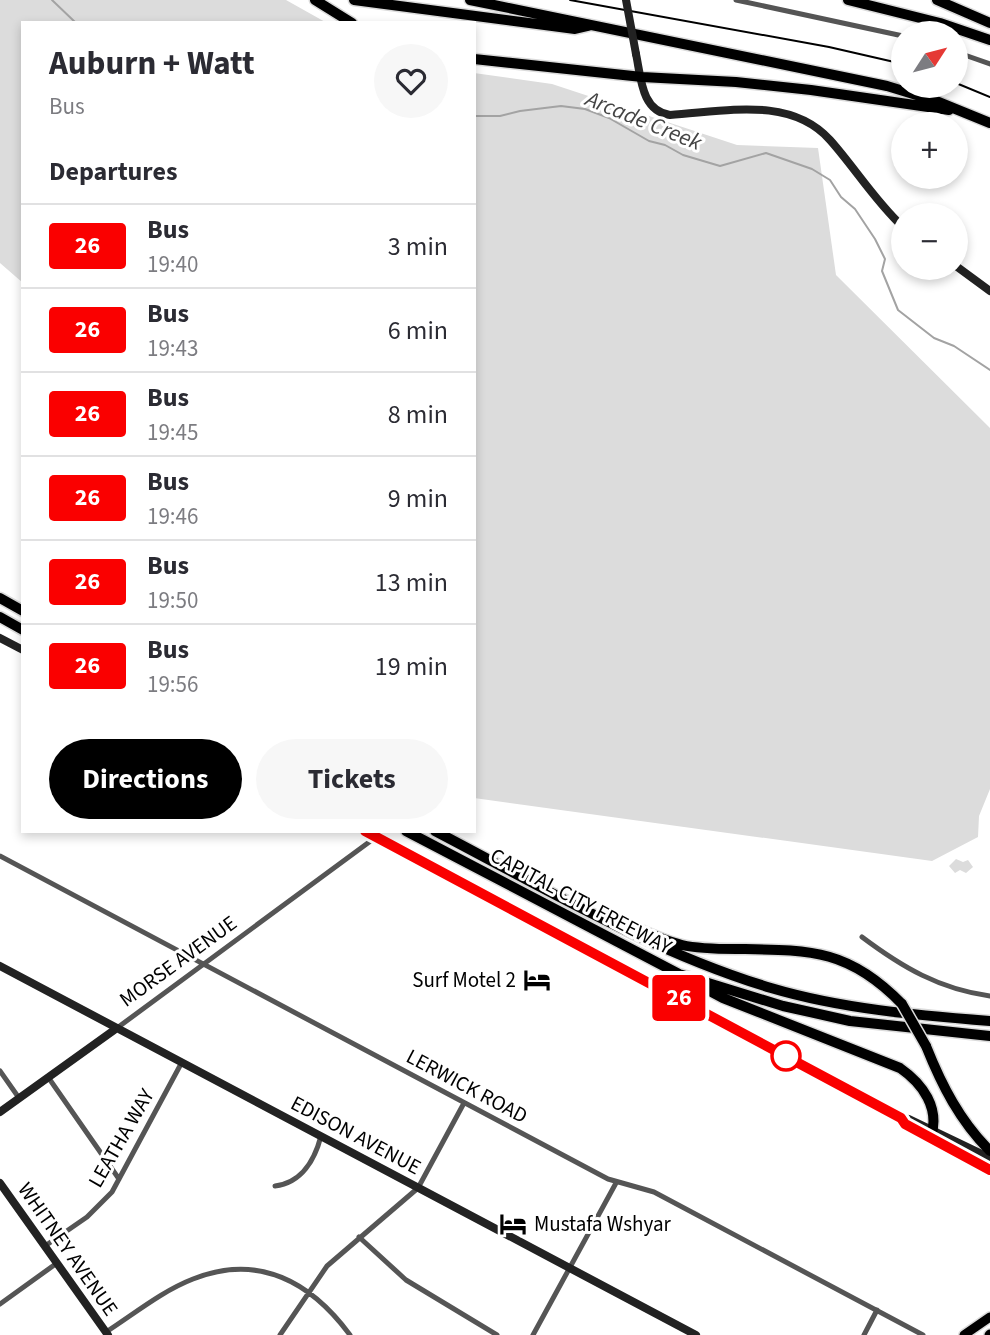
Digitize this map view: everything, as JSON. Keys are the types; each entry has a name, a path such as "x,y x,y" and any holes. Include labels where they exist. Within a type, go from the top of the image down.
{"highway":[{"path":"315,0 347,20"},
{"path":"354,0 575,29 595,25"},
{"path":"470,0 887,86 990,123"},
{"path":"848,0 940,23 990,40"},
{"path":"928,0 951,6"},
{"path":"937,0 990,23"},
{"path":"476,59 642,77 736,82 811,90 970,114"},
{"path":"0,598 21,610"},
{"path":"2,618 21,629"},
{"name":"CAPITAL CITY FREEWAY","path":"410,833 679,974 783,1006 850,1021 990,1036"},
{"name":"CAPITAL CITY FREEWAY","path":"439,833 654,944 712,968 772,988 833,1003 895,1014 990,1021"},
{"path":"564,898 682,945 713,949 804,950 829,955 852,964 873,977 902,1004 917,1027 948,1097 967,1125 990,1151"},
{"path":"679,974 723,998 914,1077 931,1104 932,1134"}],"main road":[{"path":"964,1335 990,1317"}],"street":[{"path":"626,0 649,103 663,114 765,110 804,119 831,141 891,214"},
{"path":"736,0 891,33"},
{"path":"968,56 990,64"},
{"path":"968,275 990,291"},
{"path":"0,638 21,649"},
{"path":"369,833 901,1118 909,1119 990,1170"},
{"name":"MORSE AVENUE","path":"0,1112 376,837"},
{"name":"LERWICK ROAD","path":"0,856 616,1183 654,1192 923,1335"},
{"path":"862,937 926,979 956,990 990,996"},
{"name":"EDISON AVENUE","path":"0,966 696,1335"},
{"name":"LEATHA WAY","path":"45,1246 96,1209 112,1192 182,1062"},
{"path":"0,1071 19,1098"},
{"path":"48,1077 119,1179"},
{"path":"279,1335 327,1266 418,1188 464,1103"},
{"path":"932,1134 990,1158"},
{"path":"275,1186 292,1182 301,1174 315,1153 321,1136"},
{"name":"WHITNEY AVENUE","path":"0,1182 107,1334"},
{"path":"533,1335 616,1183"},
{"path":"359,1237 406,1280 497,1335"},
{"path":"0,1304 57,1263"},
{"path":"107,1334 180,1285 212,1273 238,1270 264,1272 289,1280 309,1291 330,1309 350,1335"},
{"path":"864,1335 877,1310"}],"shaded area":[{"path":"0,0 286,0 323,21 21,21 21,281 0,263"},
{"path":"476,73 552,84 737,145 818,148 836,275 990,428 990,789 979,816 978,837 932,861 476,798"},
{"path":"956,859 963,862 968,860 973,867 966,873 960,870 955,873 949,866"}],"waterway":[{"name":"Arcade Creek","path":"52,0 74,21"},
{"name":"Arcade Creek","path":"476,116 500,116 561,106 585,109 609,118 649,141 720,166 766,153 812,169 830,180 841,197 855,209 875,239 885,259 882,271 898,310 934,338 954,346 990,370"}],"tram line":[{"path":"570,0 829,47 891,61"},
{"path":"968,88 990,97"}],"bus line":[{"name":"26","path":"369,833 901,1118 905,1124 990,1170"}],"place":[{"name":"Surf Motel 2","path":"537,980"},
{"name":"Mustafa Wshyar","path":"513,1224"}]}
